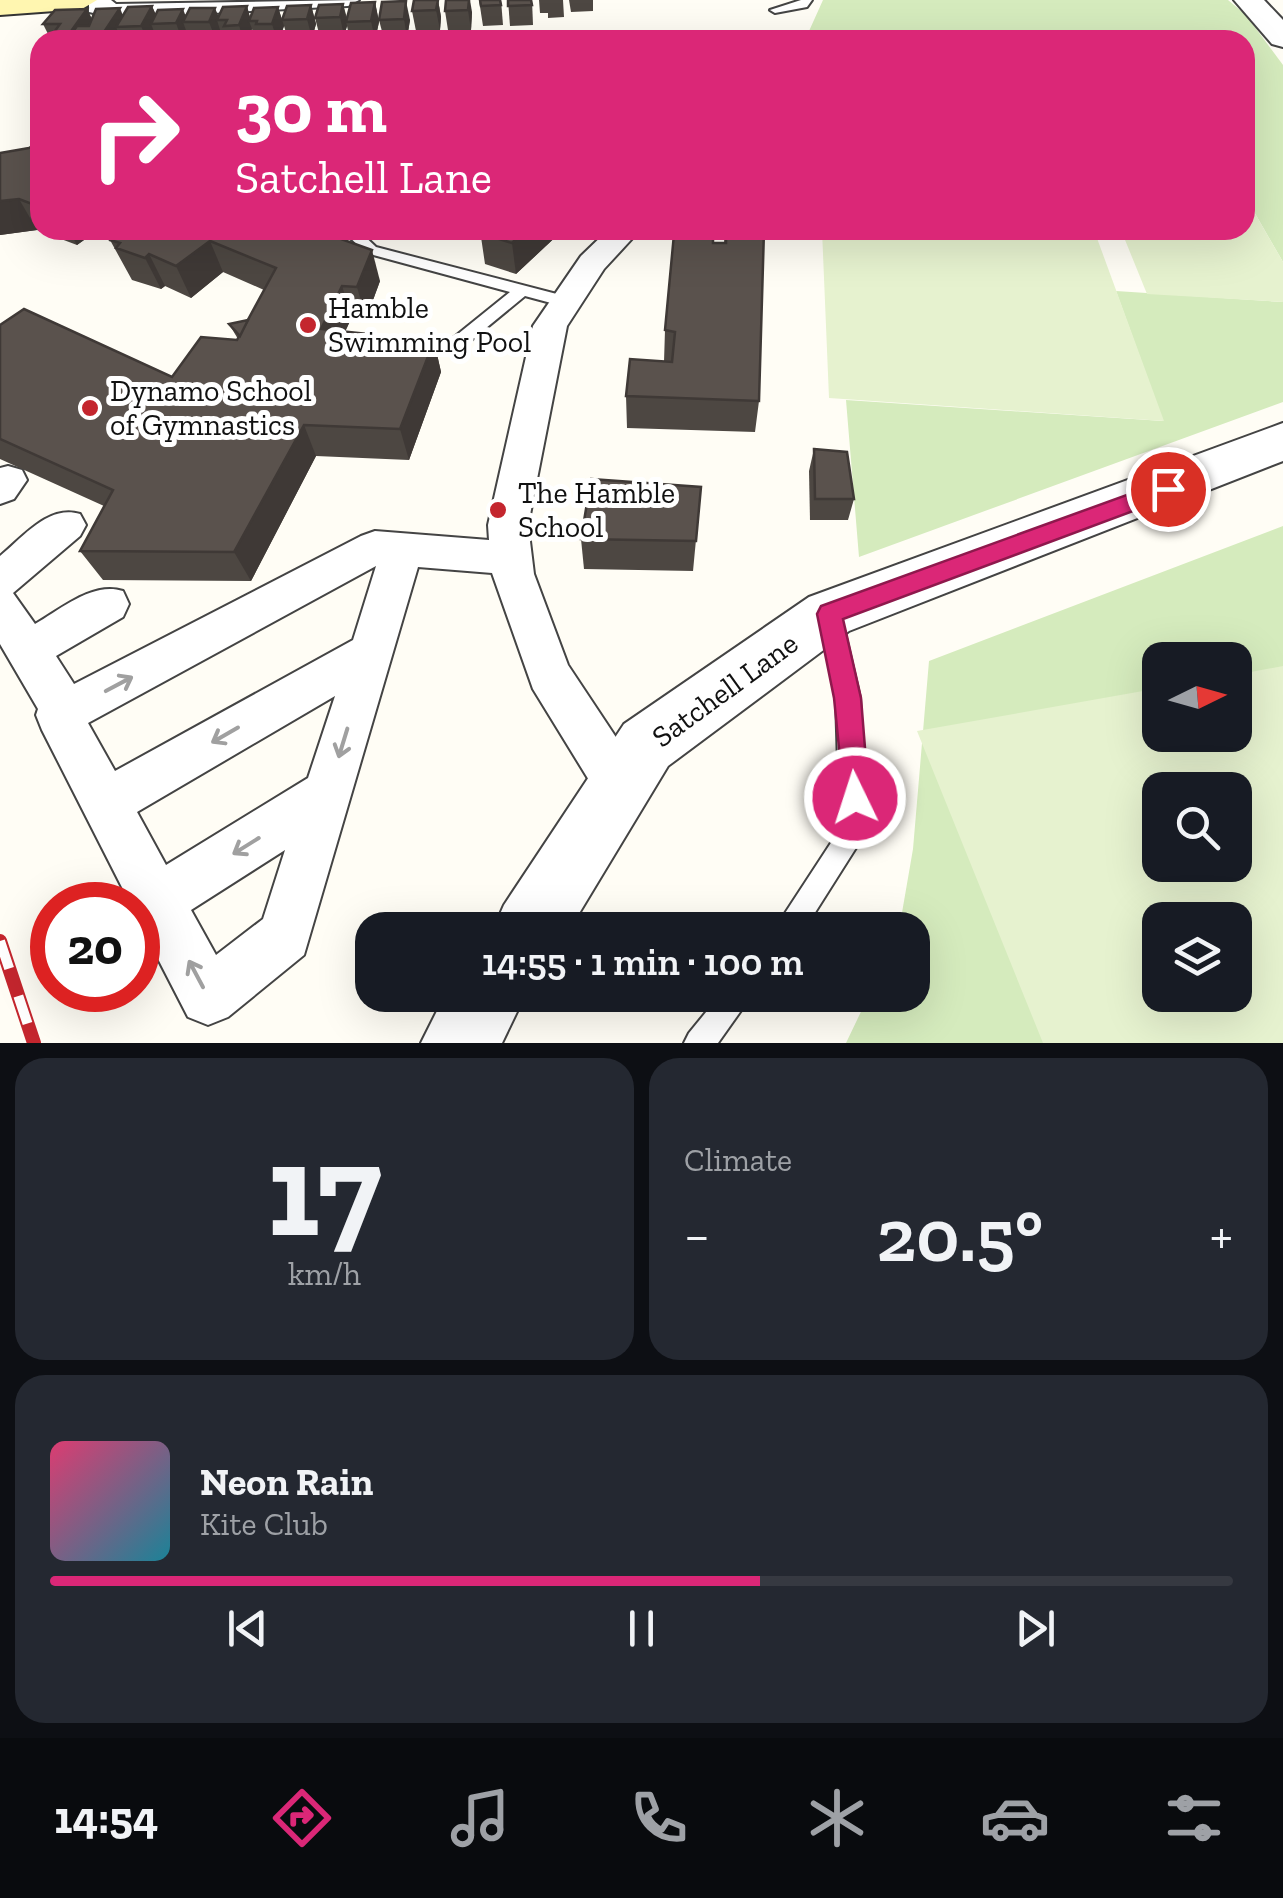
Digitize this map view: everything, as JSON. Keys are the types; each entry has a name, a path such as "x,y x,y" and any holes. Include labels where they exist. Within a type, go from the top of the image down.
{"main road":[{"path":"0,6 82,0"}],"street":[{"path":"100,0 97,6 116,11 348,0"},
{"path":"1248,0 1283,38"},
{"path":"615,240 592,264 550,326 508,524 511,558 549,674 620,786"},
{"name":"Satchell Lane","path":"540,912 646,745 830,614 1168,489 1283,441"},
{"path":"0,580 66,525"},
{"path":"147,882 60,715 375,547 511,558"},
{"path":"160,907 208,997 284,936 402,550"},
{"path":"28,650 108,604"},
{"path":"0,606 66,712"},
{"path":"106,803 371,652"},
{"path":"160,899 328,794"},
{"path":"458,1043 477,1012"}],"lane":[{"path":"775,10 803,5 807,0"},
{"path":"360,240 371,250 566,302"},
{"path":"384,345 456,343 523,290"},
{"path":"800,912 853,832 848,698 830,614"},
{"path":"699,1043 724,1012"}],"green space":[{"path":"823,0 1228,0 1246,15 1283,65 1283,262 1255,213 1255,30 810,30"},
{"path":"1255,213 1283,262 1283,302 1147,294 1125,240 1255,240"},
{"path":"822,240 1098,240 1164,421 829,398"},
{"path":"1116,291 1283,302 1283,402 859,557 846,400 1163,421"},
{"path":"1283,526 1283,1043 846,1043 861,1012 930,1012 930,912 902,912 913,849 929,661"},
{"path":"1283,666 1283,1043 1043,1043 917,731 1142,691 1142,752 1252,752 1252,672"}],"building":[{"path":"414,0 438,0 436,10 412,11"},
{"path":"446,0 469,0 468,10 445,11"},
{"path":"480,0 500,0 501,5 481,6"},
{"path":"508,0 531,0 532,5 508,6"},
{"path":"406,1 404,19 379,20 382,2"},
{"path":"375,2 371,21 346,22 351,3"},
{"path":"343,4 340,17 315,18 319,5"},
{"path":"311,5 307,19 282,20 287,6"},
{"path":"152,6 141,26 116,27 128,7"},
{"path":"247,6 239,25 224,26 227,20 217,20 223,7"},
{"path":"278,7 272,24 249,21 254,8"},
{"path":"120,8 105,30 74,30 77,26 89,26 96,9"},
{"path":"190,8 215,8 209,22 183,22"},
{"path":"87,9 72,30 56,30 60,24 43,24 55,10"},
{"path":"183,9 176,23 151,24 158,10"},
{"path":"29,148 30,203 19,199 0,201 0,153"},
{"path":"110,240 344,240 372,250 357,287 342,286 321,329 434,341 400,429 304,425 234,552 80,551 113,490 0,439 0,325 24,309 172,377 201,337 237,340 276,268 210,241 176,266 149,254 145,258 116,248 120,243"},
{"path":"673,240 764,240 759,401 626,396 630,359 672,362 675,332 665,330"},
{"path":"248,320 240,336 229,324"},
{"path":"814,449 847,452 854,499 815,499"},
{"path":"591,479 701,487 696,541 581,539"}],"railway":[{"path":"0,941 34,1043"}],"place":[{"name":"Hamble Swimming Pool","path":"308,325"},
{"name":"Dynamo School of Gymnastics","path":"90,408"},
{"name":"The Hamble School","path":"498,510"}],"route":[{"path":"855,798 848,698 830,614 1168,489"}]}
